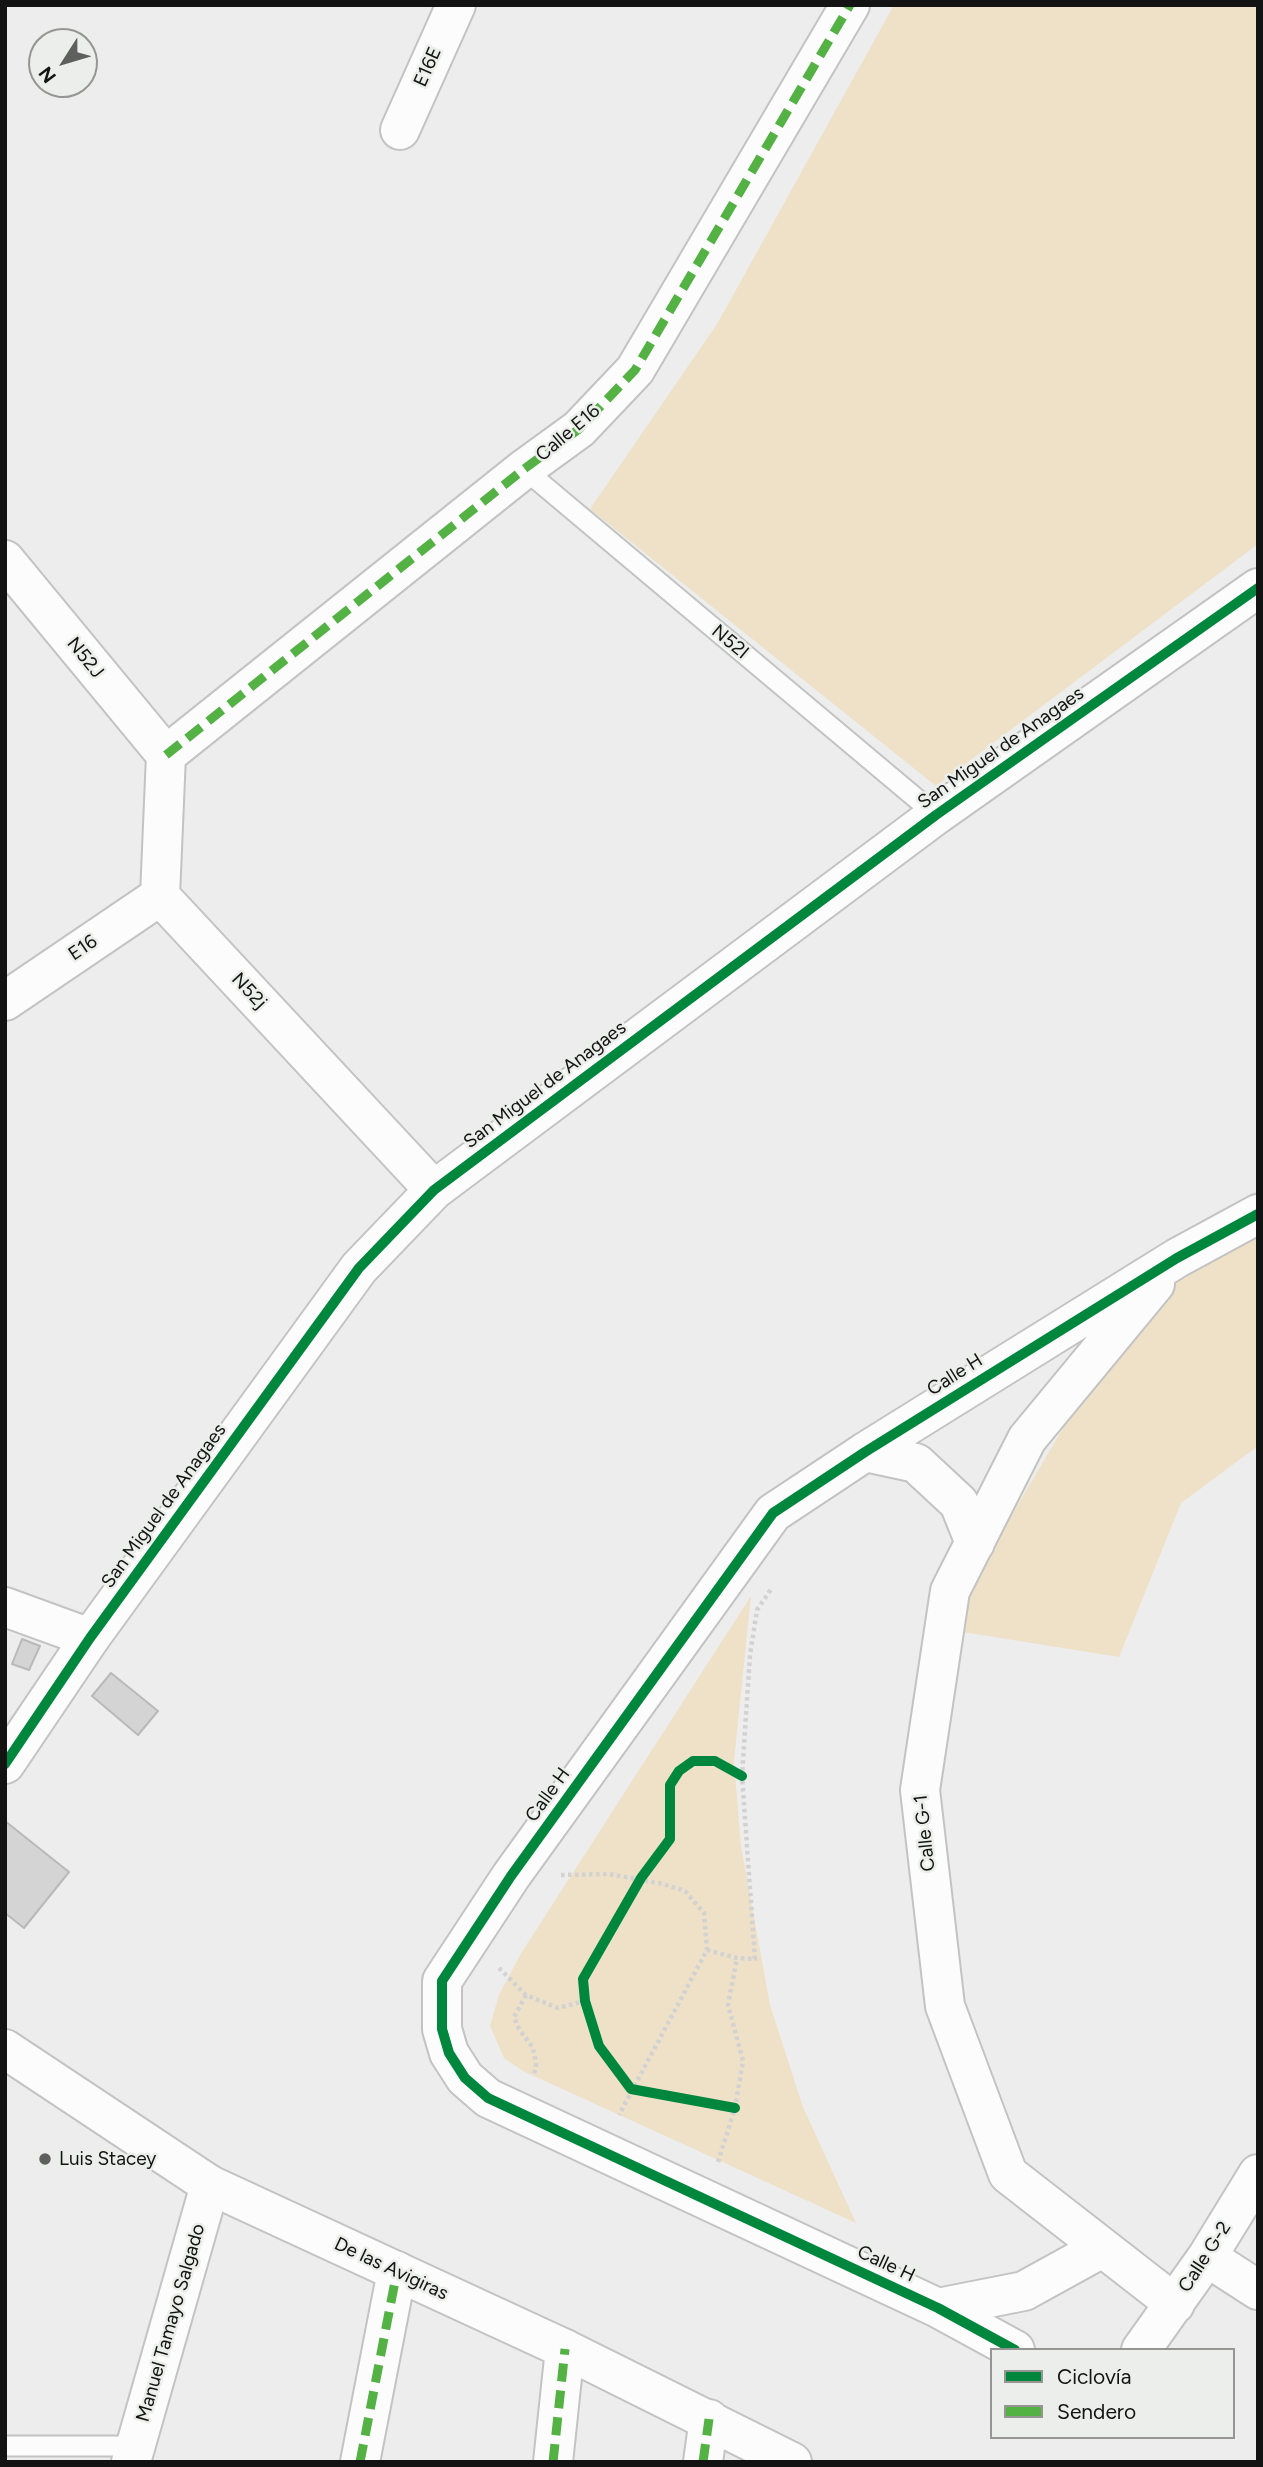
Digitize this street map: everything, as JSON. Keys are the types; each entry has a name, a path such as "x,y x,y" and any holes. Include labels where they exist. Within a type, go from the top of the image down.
{"street":[{"name":"E16E","path":"400,130 456,5"},
{"name":"Calle E16","path":"166,755 579,429 635,370 850,5"},
{"name":"N52J","path":"5,561 166,755"},
{"name":"San Miguel de Anagaes","path":"5,1764 90,1639 359,1268 434,1190 936,816 1258,587"},
{"path":"160,896 166,755"},
{"name":"E16","path":"5,1001 160,896"},
{"name":"N52j","path":"160,896 434,1190"},
{"name":"Calle H","path":"1012,2348 938,2308 488,2098 465,2078 449,2053 442,2029 442,1981 511,1876 773,1513 865,1452 1177,1258 1258,1214"},
{"name":"Calle G-1","path":"1175,2304 1008,2174 944,2006 920,1790 950,1591 1027,1439 1177,1258"},
{"path":"865,1452 916,1463 959,1503 975,1543"},
{"path":"5,1607 90,1639"},
{"name":"De las Avigiras","path":"5,2049 210,2185 565,2350 792,2462"},
{"name":"Calle G-2","path":"1175,2304 1207,2258 1258,2174"},
{"name":"Manuel Tamayo Salgado","path":"133,2454 210,2185"},
{"path":"938,2308 1024,2291 1102,2248"},
{"path":"1207,2258 1258,2290"},
{"path":"360,2462 397,2271"},
{"path":"1143,2348 1175,2304"},
{"path":"554,2462 565,2350"},
{"path":"703,2462 709,2419"}],"lane":[{"name":"N52I","path":"524,470 936,816"},
{"path":"5,2446 133,2454"}],"path":[{"path":"707,1950 737,1958 755,1959 742,1776 750,1655 757,1610 779,1577"},
{"path":"734,2108 631,2089 599,2046 585,2001 583,1979 641,1878 670,1839 670,1785 679,1771 693,1761 715,1761 742,1776"},
{"path":"511,1876 609,1874 641,1878 685,1892 704,1913 707,1950 631,2089 602,2150"},
{"path":"469,1941 526,1995 558,2008 585,2001"},
{"path":"707,2200 734,2108 743,2061 728,2006 737,1958"},
{"path":"519,2114 534,2078 536,2064 533,2048 514,2017 526,1995"}],"shaded area":[{"path":"894,5 1258,5 1258,544 936,786 590,509 717,324"},
{"path":"1258,1190 1258,1446 1181,1503 1119,1657 944,1629 1170,1248"},
{"path":"751,1596 734,1761 741,1846 770,2005 803,2107 856,2223 523,2071 504,2058 490,2026 499,1995 520,1955"}],"building":[{"path":"22,1639 40,1646 29,1670 12,1664"},
{"path":"111,1673 158,1711 138,1735 92,1696"},
{"path":"5,1821 69,1872 24,1928 5,1913"}],"marked path":[{"path":"166,755 524,469 579,429 635,370 850,5"},
{"path":"360,2462 397,2271"},
{"path":"553,2462 565,2349"},
{"path":"703,2462 709,2419"}],"cycle path":[{"path":"5,1764 90,1638 359,1268 434,1190 936,815 1258,588"},
{"path":"1011,2348 938,2308 488,2098 465,2078 449,2053 442,2029 442,1981 511,1876 773,1513 865,1452 1177,1258 1258,1214"},
{"path":"735,2108 631,2089 599,2046 585,2001 583,1979 641,1878 670,1839 670,1785 679,1771 693,1761 715,1761 742,1776"}],"place":[{"name":"Luis Stacey","path":"45,2159"}]}
